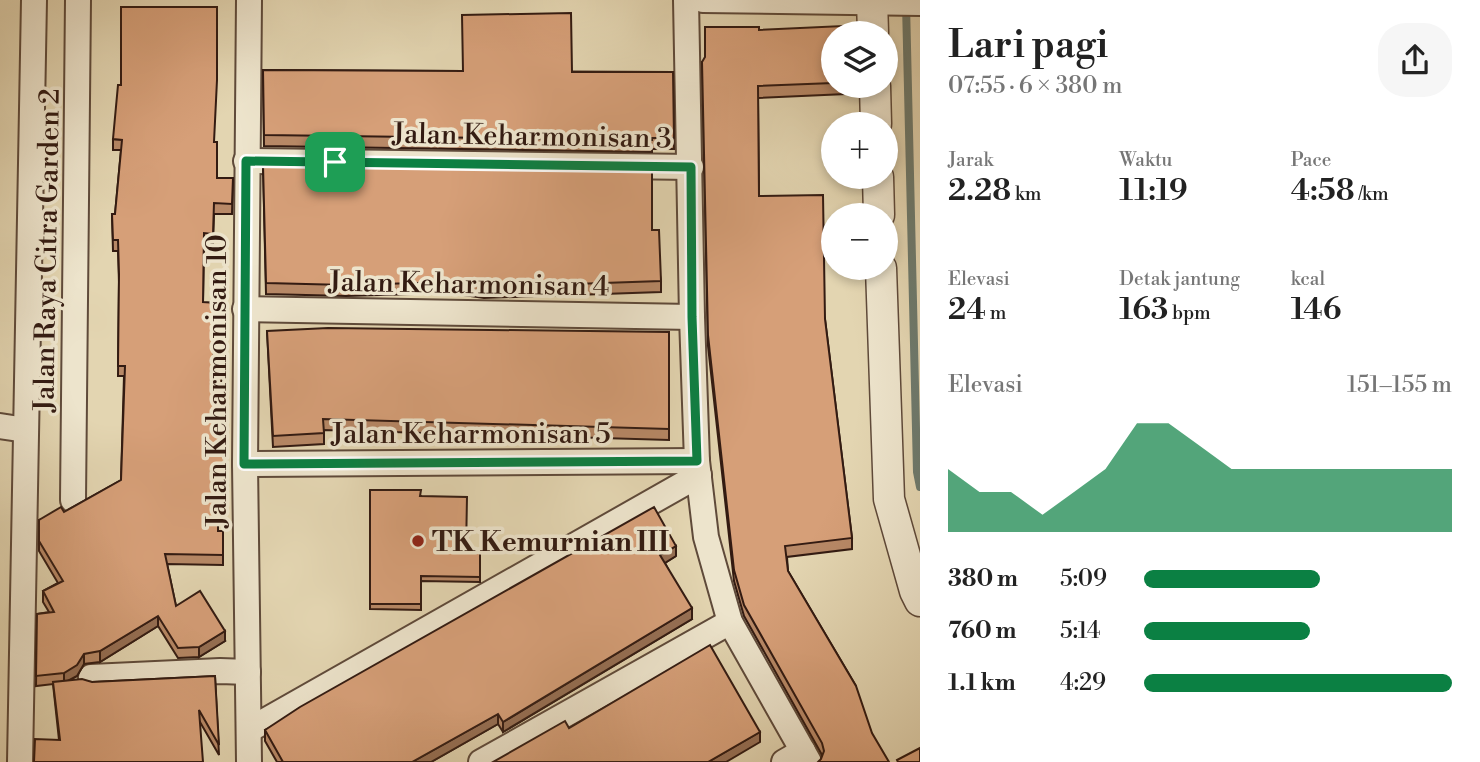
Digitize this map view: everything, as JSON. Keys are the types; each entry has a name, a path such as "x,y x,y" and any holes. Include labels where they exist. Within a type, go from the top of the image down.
{"street":[{"path":"20,762 11,428 34,0"},
{"name":"Jalan Raya Citra Garden 2","path":"73,500 78,0"},
{"name":"Jalan Keharmonisan 10","path":"249,0 244,464 249,762"},
{"path":"686,0 692,317 698,468 706,537 730,622 799,758"},
{"path":"703,0 920,3"},
{"path":"873,21 874,2"},
{"name":"Jalan Keharmonisan 3","path":"246,161 691,167"},
{"path":"881,280 889,499 915,592 920,601"},
{"name":"Jalan Keharmonisan 4","path":"245,309 692,317"},
{"name":"Jalan Keharmonisan 5","path":"244,464 698,468"},
{"path":"249,730 698,468"},
{"path":"481,762 730,622"},
{"path":"91,677 248,672"}],"building":[{"path":"121,7 217,7 214,142 217,142 217,178 233,178 232,204 214,203 213,234 204,233 203,302 218,303 212,374 222,375 215,434 227,435 225,491 218,490 218,531 223,531 223,555 165,554 176,606 200,591 225,631 199,647 178,648 158,616 100,651 84,654 77,665 64,673 36,676 37,614 54,612 43,591 63,581 39,541 39,520 61,507 64,512 121,480 125,366 118,366 118,240 113,240 112,214 115,214 122,140 113,139 118,85 121,85"},
{"path":"571,13 572,72 673,72 674,138 652,140 264,135 263,70 463,71 462,15"},
{"path":"705,27 759,27 759,30 821,27 821,83 758,86 759,196 823,195 821,280 824,280 825,319 852,538 785,546 788,571 856,686 872,733 889,762 818,762 824,751 822,743 744,605 734,570 708,335 702,62 705,57"},
{"path":"263,165 652,170 652,230 659,230 661,281 484,287 450,282 346,285 266,283"},
{"path":"328,328 669,332 669,429 323,419 324,433 273,436 267,331"},
{"name":"TK Kemurnian III","path":"370,490 421,490 420,496 467,497 466,551 480,551 480,577 421,576 421,604 370,604"},
{"path":"654,507 676,546 660,555 692,608 503,722 498,714 412,762 283,762 265,730 300,707"},
{"path":"710,645 760,732 708,762 493,762 565,721 569,728"},
{"path":"215,676 219,745 199,710 203,762 34,762 35,739 60,740 53,682"},
{"path":"920,748 920,762 898,762 897,760"}],"waterway":[{"path":"906,4 917,472 920,487"}],"place":[{"name":"TK Kemurnian III","path":"418,541"}],"route":[{"path":"246,161 335,162 691,167 697,461 244,464 246,161"}]}
